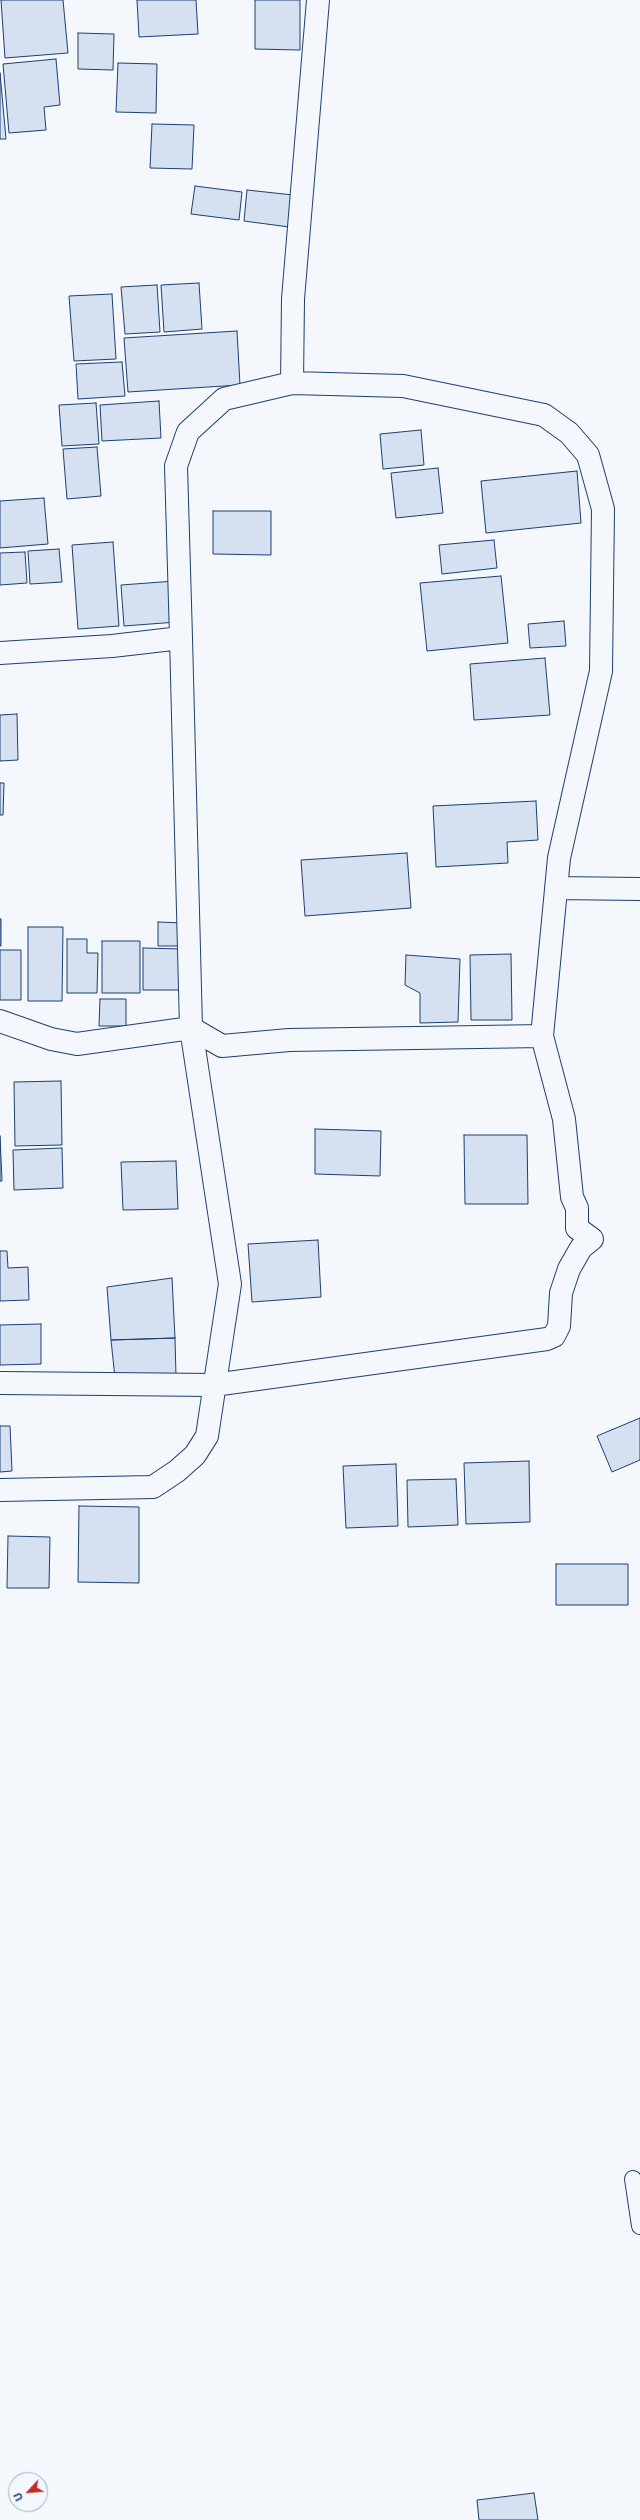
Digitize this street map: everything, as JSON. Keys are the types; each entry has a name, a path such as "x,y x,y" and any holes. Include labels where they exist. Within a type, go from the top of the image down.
{"street":[{"path":"292,383 293,299 318,0"},
{"path":"0,1383 214,1385 547,1339 554,1336 559,1326 561,1293 569,1269 581,1248 592,1239 577,1228 577,1208 572,1196 564,1119 542,1036 559,858 601,671 603,509 588,455 569,434 544,416 403,386 292,383 224,399 188,432 176,466 191,1028 230,1284 214,1385 207,1436 195,1455 177,1471 153,1487 0,1490"},
{"path":"0,653 112,646 181,638"},
{"path":"556,888 640,889"},
{"path":"0,1020 51,1039 77,1044 191,1028 222,1046 289,1040 542,1036"}],"lane":[{"path":"633,2179 640,2226"}],"building":[{"path":"1,0 63,0 68,53 5,58"},
{"path":"137,0 196,0 198,34 139,37"},
{"path":"255,0 300,0 300,50 255,49"},
{"path":"78,33 114,34 113,70 78,69"},
{"path":"56,59 60,105 44,107 46,130 9,133 3,64"},
{"path":"118,63 157,64 156,113 116,112"},
{"path":"0,73 6,139 0,139"},
{"path":"152,124 194,125 192,169 150,168"},
{"path":"195,186 242,192 239,220 191,214"},
{"path":"247,190 293,195 289,227 244,221"},
{"path":"199,283 202,329 164,332 161,285"},
{"path":"157,285 160,332 125,334 121,287"},
{"path":"112,294 116,359 74,361 69,296"},
{"path":"237,331 240,385 128,392 124,338"},
{"path":"122,362 125,396 78,399 76,364"},
{"path":"159,401 161,438 102,441 100,405"},
{"path":"96,403 99,444 62,446 59,405"},
{"path":"421,430 424,465 383,469 380,434"},
{"path":"97,447 101,496 67,499 63,449"},
{"path":"438,468 443,513 396,518 391,473"},
{"path":"577,471 581,523 486,533 481,481"},
{"path":"44,498 48,544 0,548 0,501"},
{"path":"213,511 271,511 271,555 213,554"},
{"path":"494,540 497,568 442,574 439,545"},
{"path":"113,542 119,626 78,629 72,545"},
{"path":"59,549 62,582 30,584 28,551"},
{"path":"25,552 27,583 0,585 0,553"},
{"path":"501,576 508,643 427,651 420,583"},
{"path":"175,581 177,622 124,626 121,585"},
{"path":"564,621 566,646 530,648 528,624"},
{"path":"545,658 550,715 474,720 470,664"},
{"path":"17,714 18,760 0,761 0,715"},
{"path":"0,783 4,783 3,815 0,815"},
{"path":"536,801 538,840 507,842 508,863 436,867 433,806"},
{"path":"407,853 411,908 305,916 301,860"},
{"path":"1,919 1,946 0,946"},
{"path":"158,922 184,923 183,946 158,946"},
{"path":"28,927 63,927 62,1001 28,1001"},
{"path":"67,939 87,939 87,953 98,953 97,993 67,993"},
{"path":"102,941 140,941 140,993 102,993"},
{"path":"143,948 183,949 183,990 143,990"},
{"path":"0,950 21,950 21,1000 0,1000"},
{"path":"511,954 512,1020 471,1020 470,955"},
{"path":"406,955 460,959 458,1022 420,1023 420,993 405,985"},
{"path":"100,999 126,999 126,1026 99,1026"},
{"path":"61,1081 62,1145 15,1146 14,1082"},
{"path":"315,1129 381,1131 380,1176 315,1174"},
{"path":"464,1135 527,1135 528,1204 465,1204"},
{"path":"0,1136 2,1181 0,1181"},
{"path":"62,1148 63,1188 14,1190 13,1150"},
{"path":"176,1161 178,1209 123,1210 121,1162"},
{"path":"318,1240 321,1297 252,1302 248,1244"},
{"path":"0,1251 7,1251 8,1268 28,1267 29,1300 0,1301"},
{"path":"172,1278 175,1338 111,1340 107,1287"},
{"path":"41,1324 41,1364 0,1365 0,1325"},
{"path":"175,1338 176,1376 115,1378 111,1340"},
{"path":"640,1418 640,1460 612,1472 597,1436"},
{"path":"0,1426 10,1426 12,1471 0,1472"},
{"path":"529,1461 530,1522 466,1524 464,1463"},
{"path":"396,1464 398,1526 346,1528 343,1466"},
{"path":"456,1479 458,1525 408,1527 407,1480"},
{"path":"79,1506 139,1507 139,1583 78,1582"},
{"path":"8,1536 50,1537 49,1588 7,1588"},
{"path":"556,1564 628,1564 628,1605 556,1605"},
{"path":"534,2493 538,2520 479,2520 477,2500"}]}
